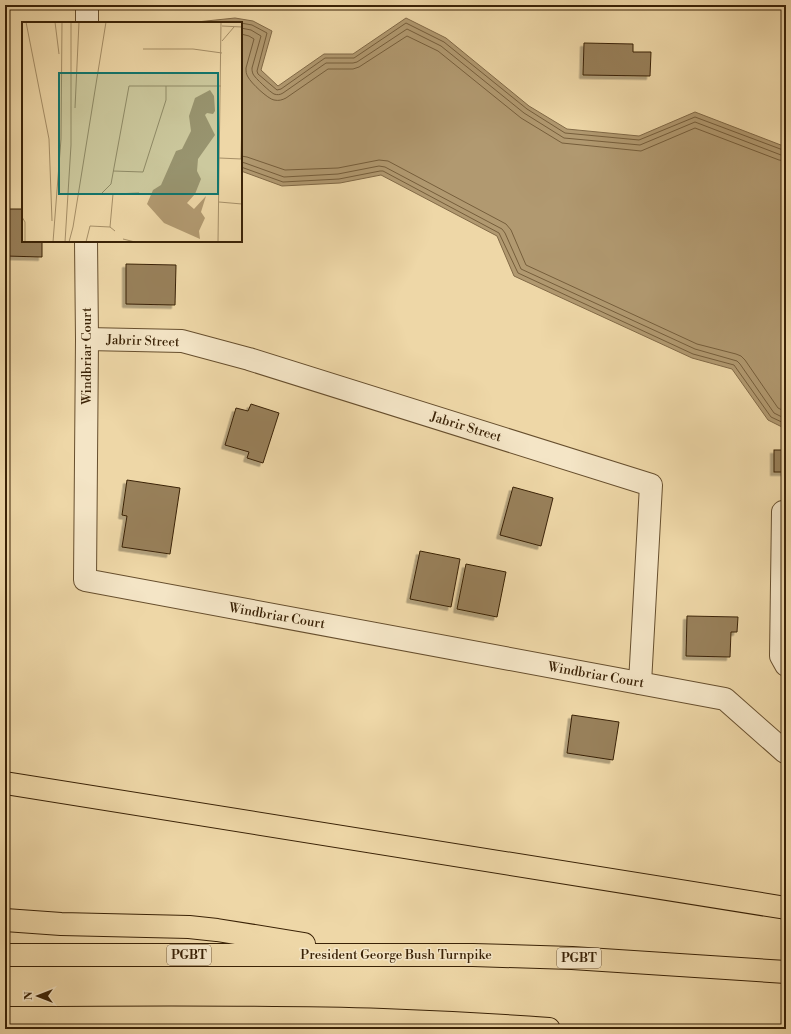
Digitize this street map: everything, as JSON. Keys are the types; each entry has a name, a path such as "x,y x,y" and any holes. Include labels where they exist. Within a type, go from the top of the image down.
{"highway":[{"path":"5,783 786,908"},
{"path":"5,920 61,924 190,927 217,930 347,952 372,954"},
{"name":"President George Bush Turnpike","path":"5,955 473,955 572,958 786,972"},
{"path":"6,1019 271,1018 381,1020 548,1029"}],"street":[{"path":"87,5 87,22"},
{"name":"Windbriar Court","path":"86,242 87,339 85,580 724,699 785,752"},
{"name":"Jabrir Street","path":"87,339 182,341 249,359 651,485 640,683"},
{"path":"783,512 781,656 786,664"}],"water":[{"path":"235,18 253,21 272,31 261,70 278,86 324,54 353,54 406,18 446,38 529,106 567,129 639,136 695,112 786,147 786,429 768,420 732,369 692,358 514,276 497,236 381,175 340,183 282,186 242,171 242,22 197,22"}],"building":[{"path":"584,43 633,44 633,52 651,52 650,76 583,75"},
{"path":"5,209 22,209 22,242 42,242 42,257 5,256"},
{"path":"126,264 176,265 175,305 126,304"},
{"path":"251,404 279,413 263,463 247,458 249,452 225,445 236,408 248,411"},
{"path":"774,450 786,450 786,472 774,472"},
{"path":"127,480 180,488 170,554 122,547 127,516 122,515"},
{"path":"513,487 553,498 541,546 500,535"},
{"path":"420,551 460,559 451,607 410,599"},
{"path":"466,564 506,572 497,617 457,609"},
{"path":"687,616 738,617 737,632 731,632 730,657 686,656"},
{"path":"572,715 619,722 613,760 567,753"}]}
